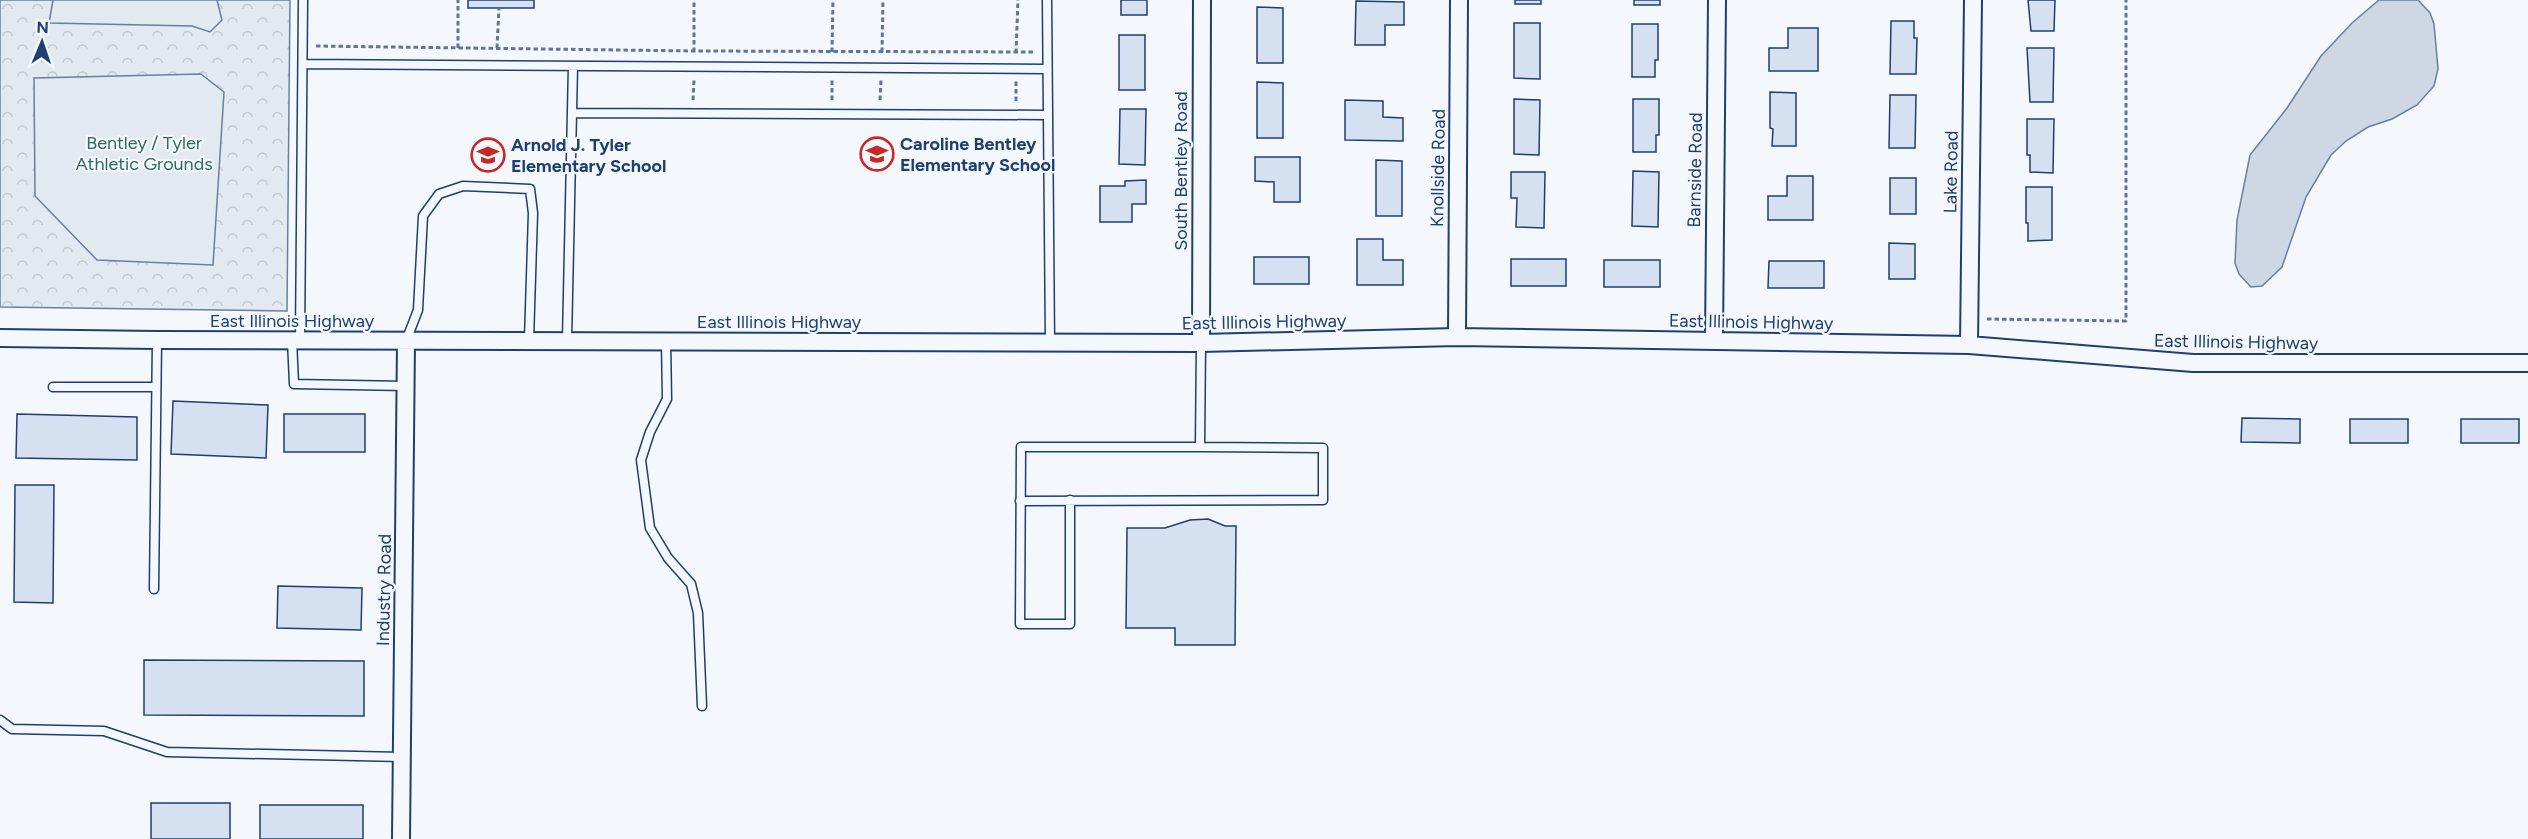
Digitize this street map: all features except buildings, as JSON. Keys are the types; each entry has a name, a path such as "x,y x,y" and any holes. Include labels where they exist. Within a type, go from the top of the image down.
{"street":[{"name":"South Bentley Road","path":"1201,343 1202,0"},
{"name":"Knollside Road","path":"1456,337 1459,0"},
{"name":"Barnside Road","path":"1714,341 1717,0"},
{"name":"Lake Road","path":"1969,345 1973,0"},
{"name":"East Illinois Highway","path":"0,338 1201,343 1456,337 1969,345 2193,363 2528,363"},
{"name":"Industry Road","path":"401,839 406,341"}],"lane":[{"path":"303,0 294,384 406,386"},
{"path":"1047,0 1050,343"},
{"path":"303,64 1046,69"},
{"path":"567,340 573,66"},
{"path":"572,113 1047,115"},
{"path":"406,341 418,310 423,216 439,194 463,186 530,189 533,213 529,340"},
{"path":"154,589 156,340"},
{"path":"666,340 667,399 650,432 641,460 650,528 668,558 691,584 698,613 702,706"},
{"path":"1200,447 1201,343"},
{"path":"53,387 156,387"},
{"path":"1020,501 1070,500 1323,500 1323,448 1021,447 1020,501 1020,624 1070,624 1070,500"},
{"path":"0,720 12,729 104,731 167,752 402,757"}],"path":[{"path":"458,0 458,48"},
{"path":"1970,319 2126,321 2126,0"},
{"path":"497,48 499,8"},
{"path":"303,46 1047,52"}],"green space":[{"name":"Bentley / Tyler Athletic Grounds","path":"0,0 290,0 287,311 0,307"},
{"path":"53,0 217,0 222,20 210,32 192,26 49,23"},
{"path":"201,74 224,92 213,265 97,260 35,196 34,78"}],"shaded area":[{"path":"2379,0 2418,0 2430,13 2434,24 2438,69 2434,86 2417,105 2392,119 2368,127 2346,141 2331,155 2306,197 2282,267 2262,286 2251,287 2239,274 2235,263 2237,220 2250,155 2287,108 2321,56 2352,23"}],"place":[{"name":"Caroline Bentley Elementary School","path":"877,154"},
{"name":"Arnold J. Tyler Elementary School","path":"488,155"}]}
